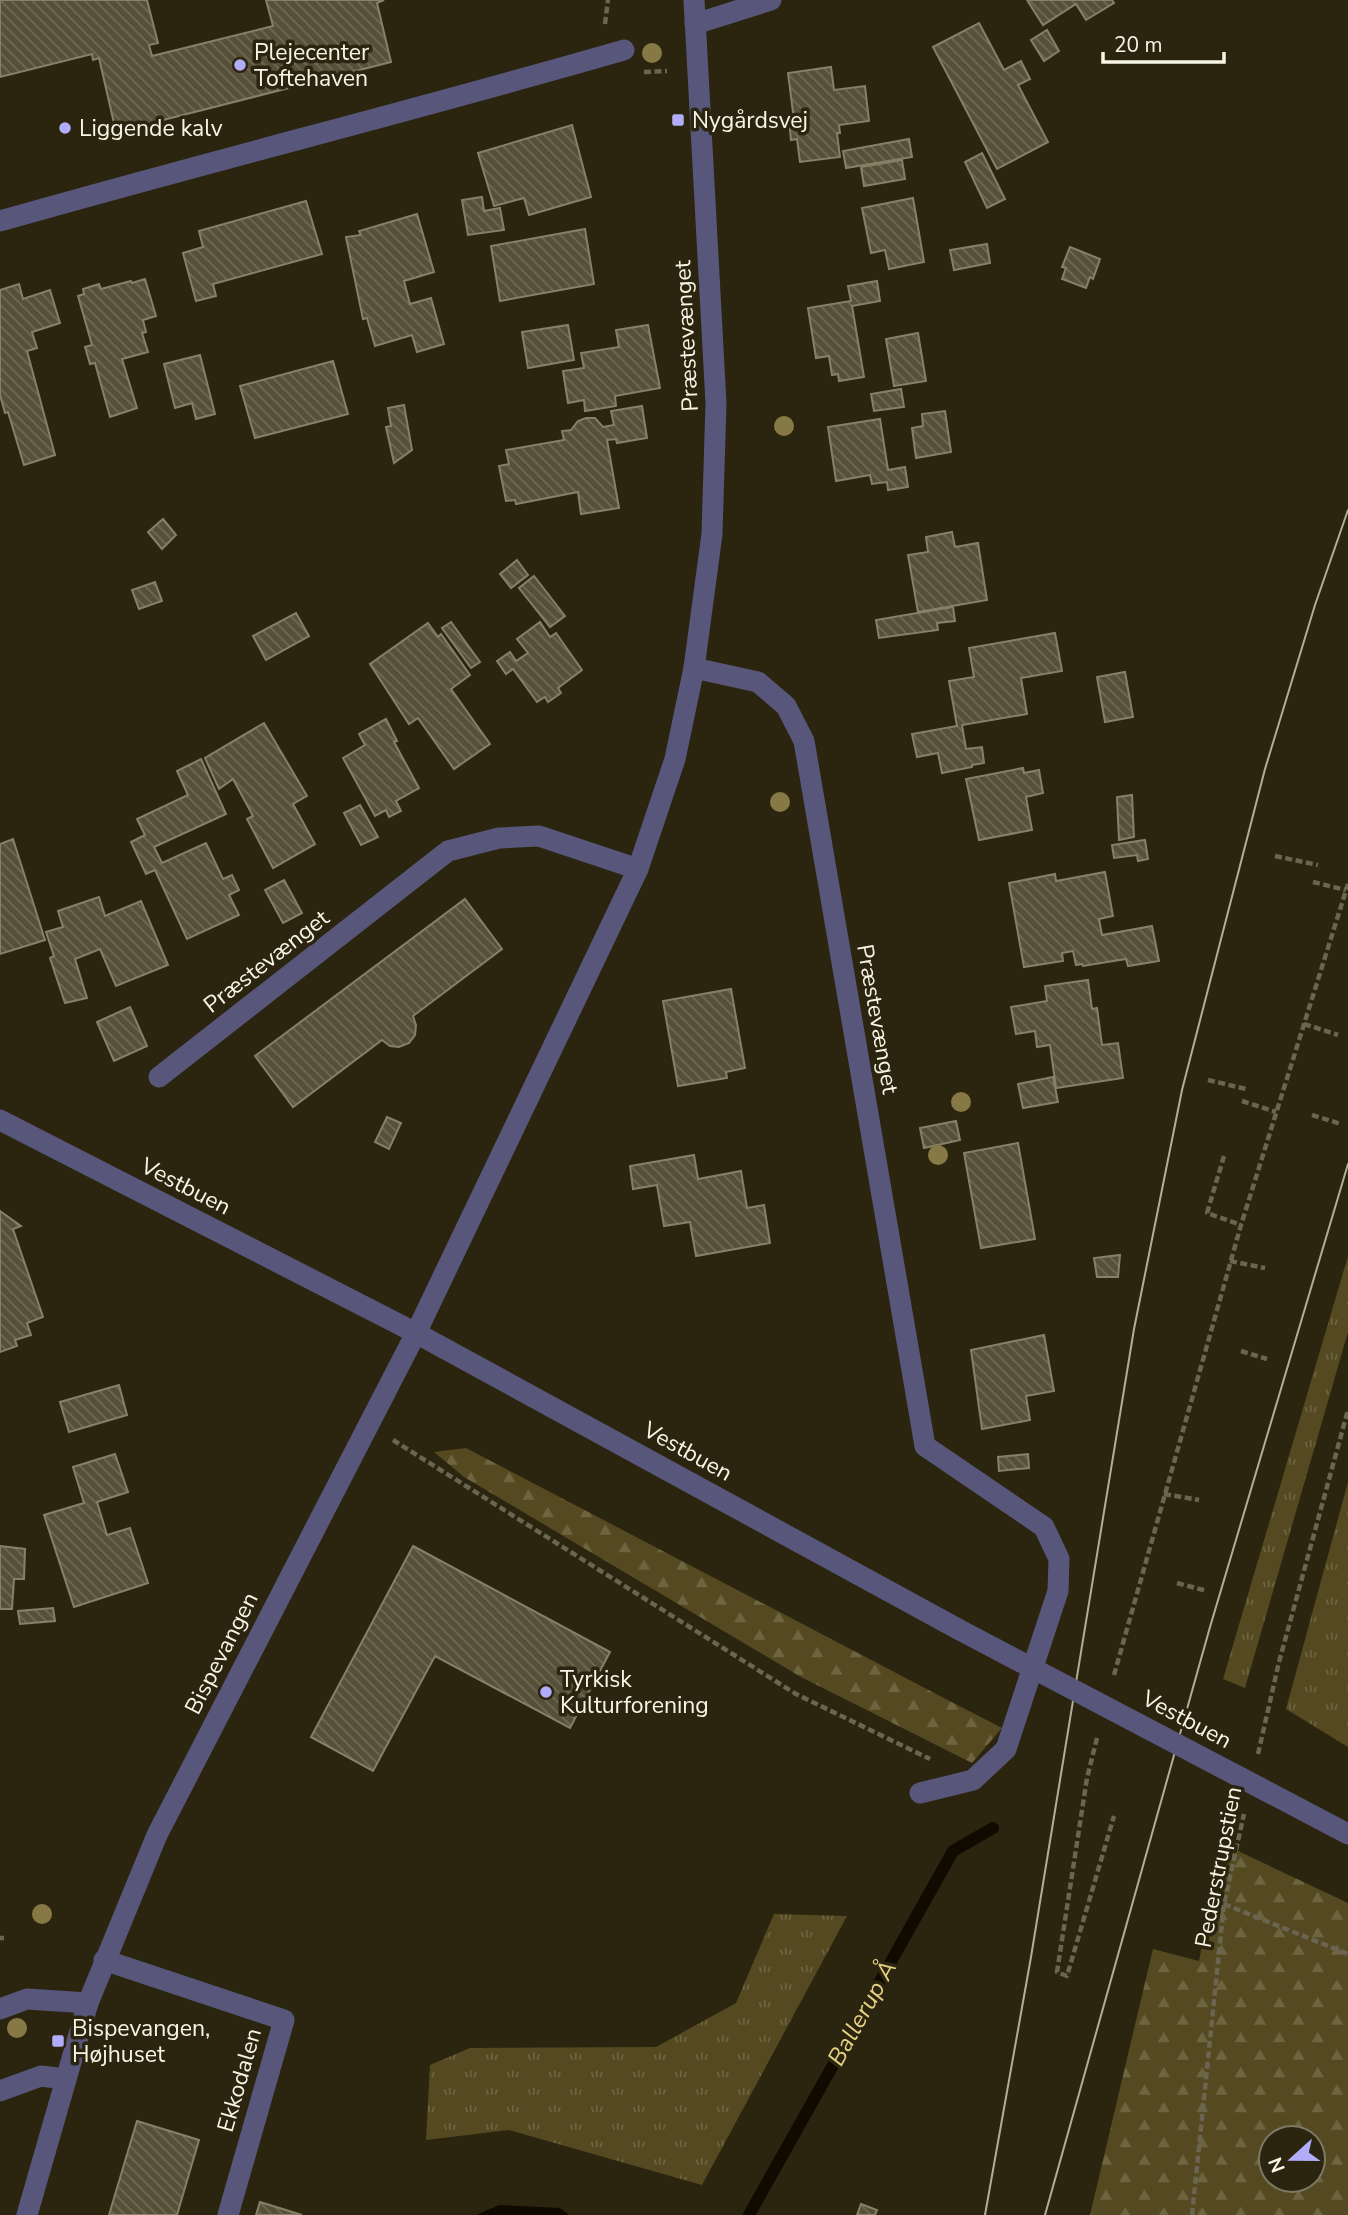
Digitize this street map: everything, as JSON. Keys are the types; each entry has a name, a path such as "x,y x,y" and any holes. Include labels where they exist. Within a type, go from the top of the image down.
{"street":[{"name":"Præstevænget","path":"416,1333 638,869 675,759 694,668 712,534 716,403 694,0"},
{"path":"695,24 771,0"},
{"path":"0,221 437,104 624,50"},
{"name":"Præstevænget","path":"694,668 758,682 786,706 804,741 925,1446 1044,1527 1059,1559 1058,1591 1006,1749 973,1780"},
{"name":"Præstevænget","path":"159,1077 449,851 499,838 539,836 638,869"},
{"name":"Vestbuen","path":"0,1120 416,1333 958,1629 1348,1834"},
{"name":"Bispevangen","path":"27,2215 88,2003 156,1835 416,1333"},
{"path":"920,1793 973,1780"},
{"name":"Ekkodalen","path":"104,1960 284,2020 228,2215"},
{"path":"0,2009 27,1999 88,2003"},
{"path":"0,2091 41,2076 65,2079"}],"path":[{"path":"624,50 631,67 636,71 698,70"},
{"path":"1275,856 1318,865"},
{"path":"1313,882 1346,890"},
{"path":"1111,1688 1230,1261 1348,884"},
{"path":"1304,1024 1338,1035"},
{"path":"1208,1080 1246,1089"},
{"path":"1242,1101 1276,1112"},
{"path":"1312,1115 1341,1124"},
{"path":"1224,1156 1207,1213 1241,1225"},
{"path":"1230,1261 1265,1269"},
{"path":"1241,1351 1267,1359"},
{"path":"1257,1756 1279,1661 1348,1410"},
{"path":"369,1424 796,1694 973,1780"},
{"path":"1164,1494 1199,1500"},
{"path":"1177,1583 1207,1591"},
{"path":"1100,1726 1087,1778 1057,1972 1068,1976 1114,1816"},
{"name":"Pederstrupstien","path":"1192,2215 1224,1904 1245,1810"},
{"path":"1224,1904 1348,1954"}],"green space":[{"path":"1348,1256 1348,1332 1245,1688 1223,1679"},
{"path":"466,1448 1002,1728 972,1763 801,1677 464,1477 434,1452"},
{"path":"1348,1482 1348,1747 1286,1709"},
{"path":"1221,1843 1348,1903 1348,2215 1090,2215 1153,1949 1199,1961"},
{"path":"774,1914 847,1916 702,2185 509,2130 426,2140 430,2065 470,2048 656,2047 736,2003"}],"shaded area":[{"path":"499,2205 560,2208 569,2215 476,2215"}],"building":[{"name":"Plejecenter Toftehaven","path":"0,0 147,0 158,43 149,45 152,56 273,26 266,0 384,0 377,3 391,62 116,132 99,58 93,60 92,54 0,77"},
{"path":"1027,0 1112,0 1114,3 1086,20 1076,4 1043,25"},
{"path":"979,23 1004,70 1021,61 1030,79 1018,85 1048,142 997,169 933,47"},
{"path":"1047,30 1059,51 1044,61 1031,40"},
{"path":"831,67 834,90 865,86 869,121 839,125 840,133 837,133 840,157 800,162 797,139 791,140 789,120 794,120 788,73"},
{"path":"572,125 591,197 529,215 524,198 494,206 478,153"},
{"path":"909,139 912,157 846,168 843,151"},
{"path":"982,153 1005,199 987,208 965,162"},
{"path":"902,160 905,179 864,186 861,167"},
{"path":"482,197 484,211 500,208 504,230 468,235 462,200"},
{"path":"913,198 924,262 889,269 885,250 871,253 862,208"},
{"path":"306,201 322,254 213,284 216,296 196,301 183,253 203,247 199,231"},
{"path":"417,214 434,272 404,281 410,304 431,298 444,344 417,352 412,335 375,346 367,318 363,319 346,237 361,235 359,231"},
{"path":"585,229 594,284 500,301 491,246"},
{"path":"987,244 990,263 954,270 950,250"},
{"path":"1070,247 1100,259 1093,279 1090,277 1086,288 1062,279 1066,268 1062,267"},
{"path":"145,279 156,316 143,320 146,332 142,333 148,352 122,359 137,408 110,417 95,363 90,364 85,347 92,345 78,296 84,294 83,289 99,284 101,289"},
{"path":"877,281 880,301 852,306 864,377 839,381 838,374 832,375 829,356 816,358 808,308 851,301 848,286"},
{"path":"19,284 23,299 50,290 60,323 32,332 37,348 27,351 55,455 24,465 0,395 0,290"},
{"path":"568,325 574,360 528,368 522,332"},
{"path":"648,325 660,388 615,396 616,406 585,411 584,400 568,403 563,371 584,368 581,353 619,347 616,330"},
{"path":"918,333 926,381 894,386 886,339"},
{"path":"200,355 215,414 196,419 192,403 175,408 164,364"},
{"path":"333,361 348,414 255,438 240,386"},
{"path":"901,389 904,407 874,411 871,394"},
{"path":"404,405 412,450 394,463 386,427 391,426 388,408"},
{"path":"642,406 647,438 617,443 616,439 607,440 619,508 581,514 578,492 516,504 515,500 506,501 499,466 509,464 506,450 564,440 562,431 571,430 578,421 586,418 595,418 603,427 614,425 611,411"},
{"path":"945,411 951,452 916,458 912,428 923,426 922,414"},
{"path":"880,419 888,470 905,467 908,487 888,490 887,482 872,484 870,475 836,481 828,427"},
{"path":"163,519 176,535 162,549 148,532"},
{"path":"952,532 955,547 978,543 987,600 918,612 908,555 928,552 926,537"},
{"path":"517,560 528,575 511,588 500,574"},
{"path":"534,576 565,616 550,627 519,588"},
{"path":"155,582 162,601 139,609 132,590"},
{"path":"953,607 955,621 937,623 938,630 879,638 876,620"},
{"path":"296,613 309,636 266,660 253,636"},
{"path":"451,622 480,662 471,668 442,628"},
{"path":"540,622 550,637 556,633 582,670 558,688 561,693 548,702 545,697 537,702 513,669 506,674 497,661 510,652 516,661 528,653 517,639"},
{"path":"428,623 438,637 441,634 470,675 451,689 490,744 454,769 418,718 409,724 370,664"},
{"path":"1055,633 1062,671 1021,678 1027,714 962,725 966,749 982,747 984,763 942,773 938,753 917,757 912,734 957,726 949,681 974,677 969,648"},
{"path":"1125,672 1133,717 1105,722 1097,677"},
{"path":"386,719 397,741 394,742 419,788 396,801 401,811 389,817 386,810 375,816 343,758 365,745 359,734"},
{"path":"264,723 307,796 293,804 315,844 273,868 247,819 253,816 233,779 219,789 205,758"},
{"path":"201,759 226,814 154,847 162,863 206,843 223,879 232,875 239,890 229,895 239,915 187,939 155,870 146,874 131,842 145,835 137,819 188,795 177,771"},
{"path":"1023,768 1024,773 1039,770 1043,793 1026,797 1032,830 979,840 966,779"},
{"path":"1132,795 1134,837 1119,840 1117,797"},
{"path":"360,805 378,837 361,845 344,813"},
{"path":"13,839 45,940 0,954 0,844"},
{"path":"1145,840 1148,859 1138,861 1137,855 1114,858 1112,845"},
{"path":"1105,872 1113,916 1099,919 1102,935 1152,926 1159,961 1128,966 1126,959 1083,966 1076,965 1073,951 1062,953 1063,961 1024,967 1009,883 1055,874 1056,881"},
{"path":"284,880 302,913 283,923 265,890"},
{"path":"99,897 105,916 141,901 168,965 116,986 100,949 75,959 87,998 65,1003 50,958 54,956 46,932 63,927 58,911"},
{"path":"465,899 502,949 413,1016 415,1035 409,1043 399,1047 390,1046 382,1040 293,1107 255,1056"},
{"path":"1088,980 1092,1009 1097,1008 1102,1045 1118,1043 1123,1078 1056,1088 1050,1045 1037,1047 1035,1031 1016,1034 1011,1007 1047,1001 1045,986"},
{"path":"731,989 745,1068 726,1072 727,1078 678,1086 663,1001"},
{"path":"130,1007 147,1046 114,1061 97,1022"},
{"path":"1053,1077 1058,1102 1023,1108 1018,1084"},
{"path":"387,1117 401,1123 389,1149 375,1142"},
{"path":"956,1121 960,1140 924,1148 920,1128"},
{"path":"1018,1143 1035,1239 981,1248 964,1153"},
{"path":"694,1155 698,1179 741,1171 747,1208 764,1205 770,1243 696,1256 690,1222 664,1226 657,1185 633,1189 630,1166"},
{"path":"0,1211 21,1226 13,1229 43,1317 27,1323 31,1335 15,1340 17,1346 0,1352"},
{"path":"1120,1255 1118,1277 1097,1277 1094,1258"},
{"path":"1044,1335 1054,1391 1026,1396 1030,1420 982,1429 971,1350"},
{"path":"119,1385 127,1415 69,1432 60,1402"},
{"path":"115,1454 128,1492 97,1502 107,1535 130,1528 148,1583 74,1607 44,1515 84,1503 73,1467"},
{"path":"1028,1454 1029,1468 999,1471 998,1457"},
{"path":"0,1546 25,1549 24,1579 14,1579 12,1609 0,1609"},
{"name":"Tyrkisk Kulturforening","path":"413,1546 610,1652 570,1728 435,1656 373,1771 311,1737"},
{"path":"53,1608 55,1621 20,1624 18,1611"},
{"path":"137,2121 199,2140 177,2215 109,2215"},
{"path":"260,2202 302,2215 256,2215"},
{"path":"861,2204 877,2210 875,2215 857,2215"}],"waterway":[{"name":"Ballerup Å","path":"749,2215 953,1851 993,1828"}],"tram line":[{"path":"985,2215 1031,1957 1134,1329 1182,1090 1265,769 1315,605 1348,510"},
{"path":"1045,2215 1210,1627 1348,1164"}],"place":[{"name":"Plejecenter Toftehaven","path":"240,65"},
{"name":"Nygårdsvej","path":"678,120"},
{"name":"Liggende kalv","path":"65,128"},
{"name":"Tyrkisk Kulturforening","path":"546,1692"},
{"name":"Bispevangen, Højhuset","path":"58,2041"}]}
